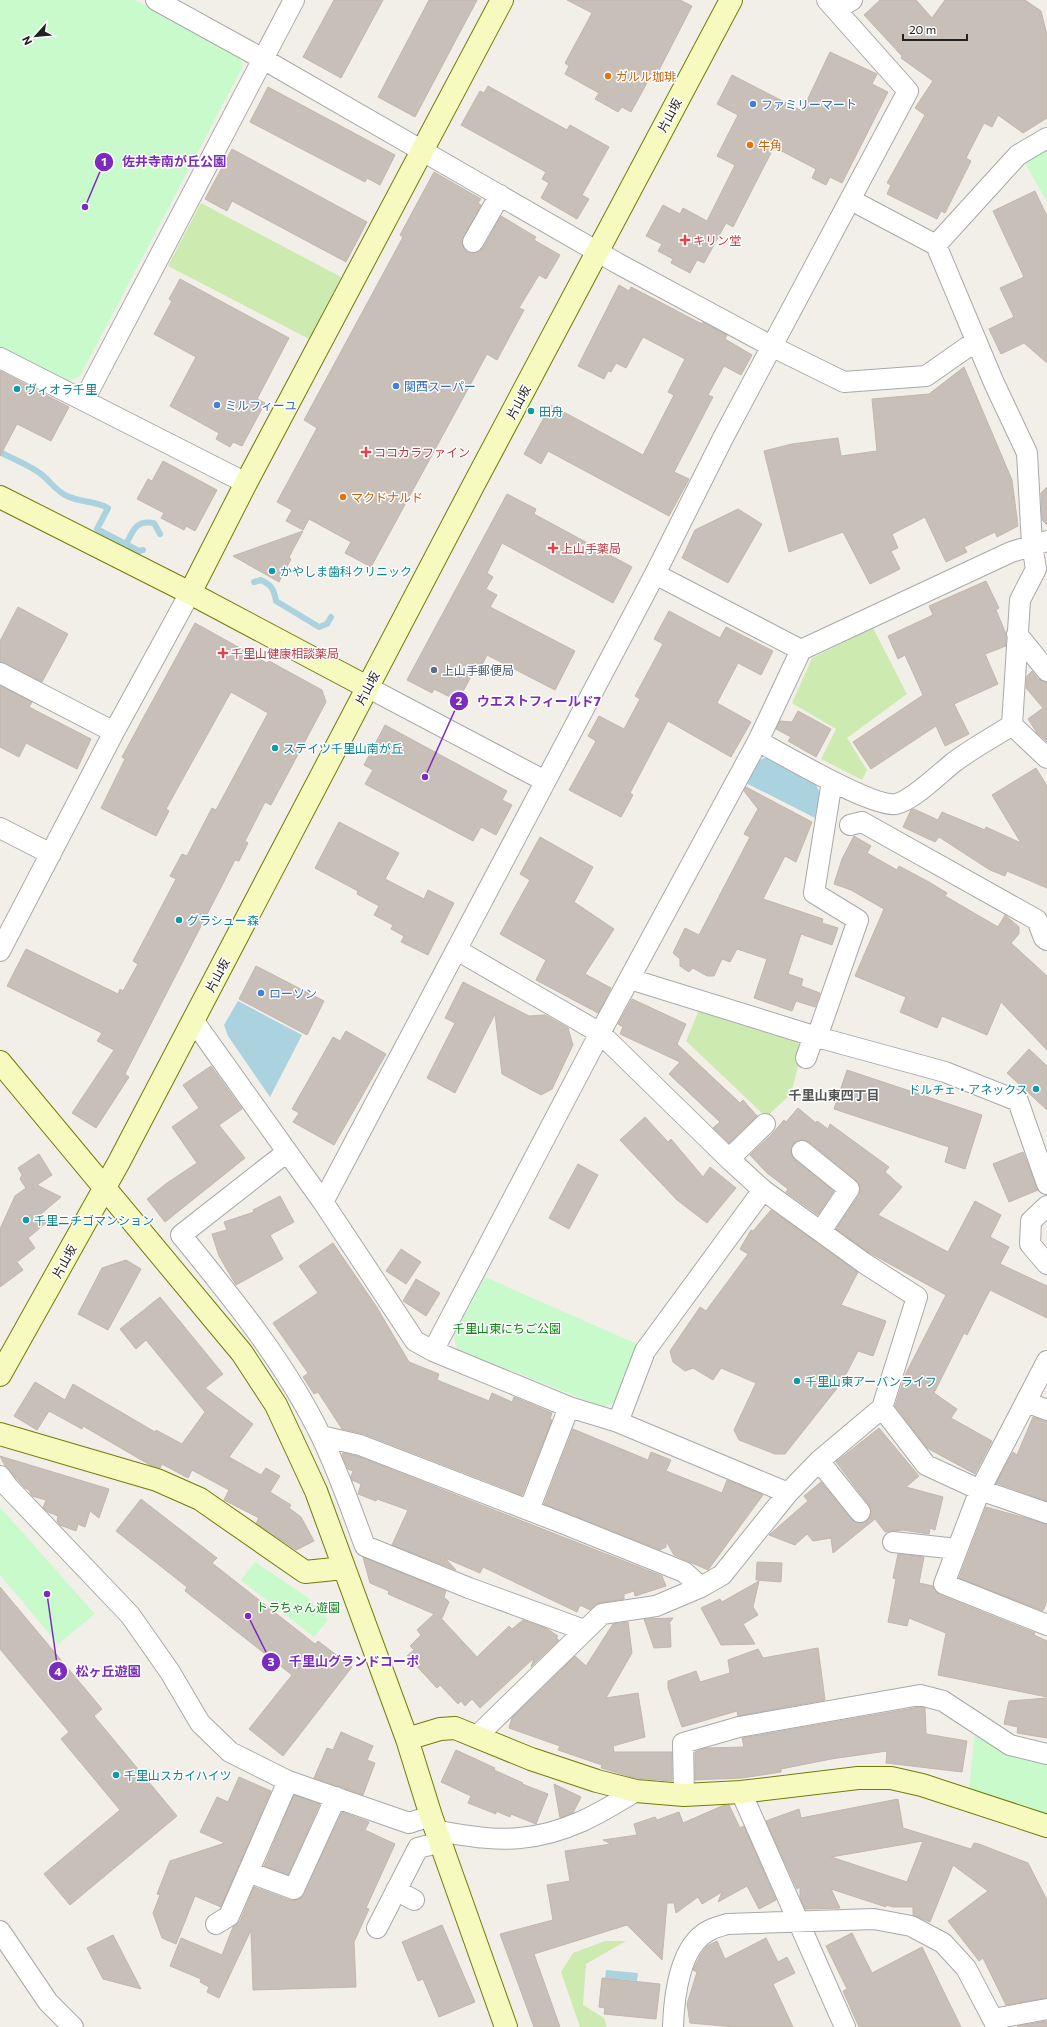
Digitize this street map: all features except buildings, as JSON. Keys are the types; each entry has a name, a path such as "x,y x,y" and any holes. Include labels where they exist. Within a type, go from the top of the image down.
{"street":[{"path":"156,0 263,59 597,252 773,347 844,382 926,376 976,341"},
{"path":"84,400 294,0"},
{"path":"0,951 114,732 190,593 246,482 297,390 502,0"},
{"name":"片山坂","path":"0,1375 104,1188 731,0"},
{"path":"323,1202 655,574 724,436 773,347 908,91 839,3"},
{"path":"936,245 1018,155 1047,138"},
{"path":"473,242 500,195"},
{"path":"851,200 936,245 976,341 1027,453 1040,543 1036,569 1020,600 1012,725 1047,758"},
{"path":"0,358 246,482"},
{"path":"0,497 190,593 545,781"},
{"path":"433,1351 600,1033 758,741 801,650 1011,552 1040,543"},
{"path":"655,574 801,650"},
{"path":"1017,634 1047,671"},
{"path":"0,673 114,732"},
{"path":"758,741 832,781 878,802 896,804 917,792 954,762 1012,725"},
{"path":"806,1058 811,1044 817,1037 858,920 814,894 832,781"},
{"path":"850,826 862,822 1037,920 1044,938 1047,940"},
{"path":"0,828 51,854"},
{"path":"457,950 600,1033 729,1159 764,1190 864,1263 917,1297 882,1408 819,1461 788,1492 722,1575 701,1587 656,1606 602,1614 476,1737"},
{"path":"630,979 817,1037 945,1072 1018,1101 1047,1184"},
{"path":"193,1020 323,1202 415,1341 433,1351 569,1407 618,1422 788,1492"},
{"path":"0,1062 242,1353 276,1405 316,1491 407,1739 437,1830 506,2027"},
{"path":"729,1159 765,1124"},
{"path":"802,1151 849,1189 821,1231"},
{"path":"286,1152 181,1235 264,1340 321,1436 365,1546 469,1588 584,1630"},
{"path":"618,1422 645,1351 764,1190"},
{"path":"1047,1206 1031,1221 1030,1244 1047,1264"},
{"path":"1047,1361 980,1490 944,1584 1047,1625"},
{"path":"1026,1402 1047,1410"},
{"path":"529,1510 569,1407"},
{"path":"882,1408 926,1464 980,1490 1047,1513"},
{"path":"0,1434 158,1480 200,1499 305,1572 344,1568"},
{"path":"321,1436 360,1445 529,1510 684,1572 701,1587"},
{"path":"819,1461 860,1512"},
{"path":"0,1476 8,1487 130,1615 170,1672 200,1723 230,1752 288,1781 409,1823 437,1830 488,1838 520,1838 559,1831 595,1817 636,1792"},
{"path":"893,1542 957,1549"},
{"path":"684,1795 683,1743 739,1727 920,1695 942,1701 1010,1745 1047,1754"},
{"path":"407,1739 440,1729 455,1728 531,1759 636,1792 684,1795 742,1792 858,1778 891,1778 922,1785 1047,1826"},
{"path":"216,1924 229,1916 288,1781"},
{"path":"742,1792 845,2027"},
{"path":"248,1872 294,1889 336,1797"},
{"path":"377,1928 418,1848 437,1830"},
{"path":"396,1890 414,1900"},
{"path":"673,2027 674,2000 684,1960 696,1941 709,1930 727,1924 874,1919 911,1926 943,1943 966,1968 995,2023 1047,2009"},
{"path":"0,1931 48,2002 73,2027"}],"green space":[{"path":"0,0 135,0 238,55 243,66 80,376 67,382 0,347"},
{"path":"1047,150 1047,202 1025,163"},
{"path":"201,203 341,277 309,339 168,266"},
{"path":"873,628 907,694 847,738 867,770 862,780 821,759 836,729 792,703 812,658"},
{"path":"699,1010 804,1042 791,1094 766,1117 686,1041"},
{"name":"千里山東にちご公園","path":"485,1277 637,1344 616,1402 603,1407 457,1349 454,1335"},
{"path":"0,1507 95,1614 58,1644 0,1575"},
{"name":"トラちゃん遊園","path":"255,1562 307,1597 328,1620 314,1637 241,1580"},
{"path":"975,1731 1047,1761 1047,1813 1043,1815 969,1790"},
{"path":"605,1941 626,1941 586,1964 583,2005 604,2018 607,2027 580,2027 561,1972 573,1953"}],"water":[{"path":"767,757 814,781 820,793 815,818 746,783 757,761"},
{"path":"238,1001 302,1035 270,1097 228,1036 224,1025"},
{"path":"606,1970 638,1973 637,1981 605,1978"}],"waterway":[{"path":"0,452 36,471 67,496 77,500 103,505 108,508 97,529 139,551 143,550"},
{"path":"126,544 133,530 143,523 154,523 160,534"},
{"path":"254,582 261,580 268,584 273,591 276,601 319,627 327,624 331,617"}],"place":[{"name":"ガルル珈琲","path":"608,76"},
{"name":"ファミリーマート","path":"753,104"},
{"name":"牛角","path":"750,145"},
{"name":"佐井寺南が丘公園","path":"85,207"},
{"name":"キリン堂","path":"685,240"},
{"name":"関西スーパー","path":"396,386"},
{"name":"ヴィオラ千里","path":"17,389"},
{"name":"ミルフィーユ","path":"217,405"},
{"name":"田舟","path":"531,411"},
{"name":"ココカラファイン","path":"366,452"},
{"name":"マクドナルド","path":"343,497"},
{"name":"上山手薬局","path":"553,548"},
{"name":"かやしま歯科クリニック","path":"272,571"},
{"name":"千里山健康相談薬局","path":"223,653"},
{"name":"上山手郵便局","path":"434,670"},
{"name":"ステイツ千里山南が丘","path":"275,748"},
{"name":"ウエストフィールド7","path":"425,777"},
{"name":"グラシュー森","path":"179,920"},
{"name":"ローソン","path":"261,993"},
{"name":"ドルチェ・アネックス","path":"1036,1089"},
{"name":"千里ニチゴマンション","path":"26,1220"},
{"name":"千里山東アーバンライフ","path":"797,1381"},
{"name":"松ヶ丘遊園","path":"47,1594"},
{"name":"千里山グランドコーポ","path":"248,1616"},
{"name":"千里山スカイハイツ","path":"116,1775"}],"district":[{"name":"千里山東四丁目","path":"834,1095"}]}
